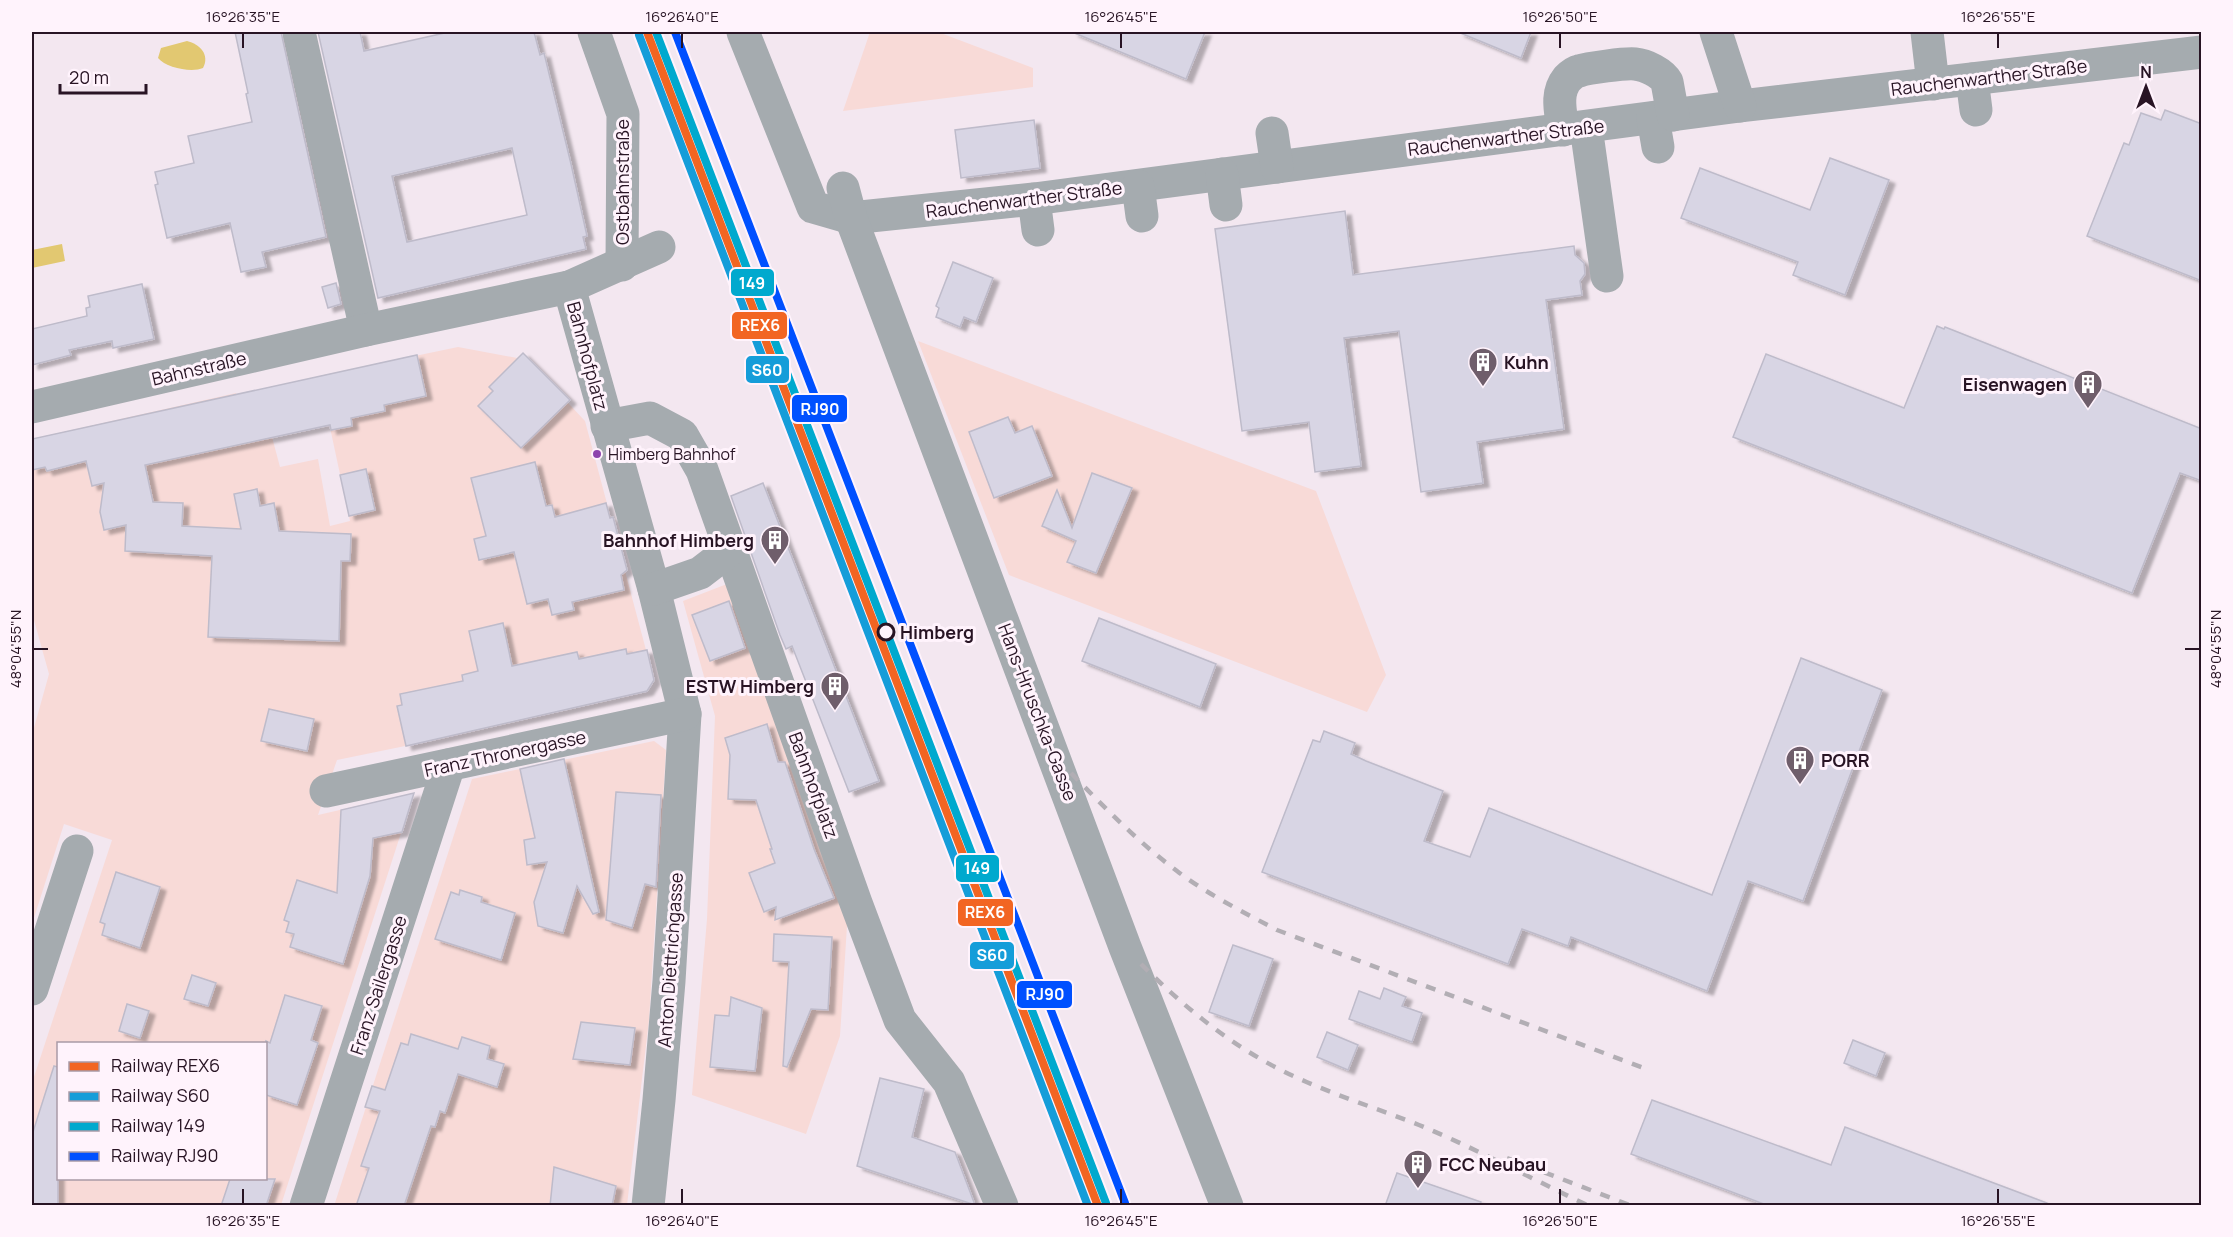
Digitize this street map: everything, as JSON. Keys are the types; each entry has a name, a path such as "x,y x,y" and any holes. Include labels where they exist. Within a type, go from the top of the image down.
{"street":[{"path":"299,32 366,330"},
{"name":"Ostbahnstraße","path":"594,32 623,114 622,265"},
{"name":"Rauchenwarther Straße","path":"743,32 813,207 847,203 1036,215 1224,189 1277,167 1574,128 1661,127 1740,106 1934,84 1974,94 2202,52"},
{"path":"1715,32 1740,106"},
{"path":"1928,32 1934,84"},
{"path":"1607,276 1574,128 1554,84 1578,71 1639,65 1665,78 1661,127"},
{"path":"1272,133 1277,167"},
{"name":"Hans-Hruschka-Gasse","path":"847,203 1125,946 1227,1206"},
{"name":"Bahnstraße","path":"32,407 366,330 569,287 659,248"},
{"name":"Bahnhofplatz","path":"569,287 654,589 685,714"},
{"name":"Bahnhofplatz","path":"607,426 650,418 682,435 702,470 900,1020 950,1082 1002,1206"},
{"path":"654,589 700,573 730,550"},
{"name":"Franz Thronergasse","path":"326,791 685,714"},
{"name":"Anton Diettrichgasse","path":"648,1206 669,981 685,714"},
{"name":"Franz Sailergasse","path":"306,1206 449,765"},
{"path":"32,989 77,851"}],"shaded area":[{"path":"870,32 938,32 1033,68 1033,87 843,111"},
{"path":"187,41 200,47 205,59 203,68 179,69 158,58 161,48"},
{"path":"62,244 65,261 32,268 32,250"},
{"path":"918,341 1316,491 1386,675 1367,712 1009,575"},
{"path":"458,347 517,358 522,354 585,421 654,680 647,691 337,760 318,815 405,795 411,802 281,1205 32,1205 32,1083 112,840 64,824 32,924 32,735 49,674 32,613 32,439 236,393 247,443 272,437 280,467 318,459 330,526 350,521 319,376"},
{"path":"727,584 848,910 840,1036 806,1134 692,1095 707,919 715,716 683,601"},
{"path":"654,741 666,750 649,1020 627,1205 334,1206 472,779"}],"building":[{"path":"235,32 281,32 326,237 262,252 266,267 241,272 230,223 167,238 155,185 158,184 155,172 194,163 188,136 252,122"},
{"path":"318,32 360,32 364,51 449,32 534,32 540,55 544,53 571,164 587,236 583,237 586,249 378,298","holes":["512,148 527,215 407,242 392,176"]},
{"path":"1072,32 1205,32 1186,79"},
{"path":"1458,32 1531,32 1521,58"},
{"path":"2165,110 2202,124 2202,281 2087,236 2124,143 2129,145 2141,113 2161,120"},
{"path":"1034,120 1040,168 961,178 955,130"},
{"path":"1830,158 1889,180 1845,295 1793,275 1798,262 1681,218 1700,168 1810,210"},
{"name":"Kuhn","path":"1345,211 1353,275 1574,246 1575,255 1584,263 1585,274 1580,281 1582,295 1546,300 1564,429 1477,442 1483,483 1421,492 1399,331 1344,338 1361,466 1315,472 1309,422 1242,431 1215,229"},
{"path":"953,262 993,278 976,322 964,317 960,327 936,317 939,308 936,306"},
{"path":"336,283 341,304 328,308 322,287"},
{"path":"142,284 154,339 113,348 112,341 69,350 71,355 32,365 32,329 87,316 86,308 90,307 88,296"},
{"path":"1937,326 1944,329 1945,327 2202,429 2202,481 2180,473 2132,593 1733,437 1766,354 1904,408"},
{"path":"523,353 570,400 521,448 478,406 493,391 489,387"},
{"path":"417,355 426,396 384,405 385,411 351,418 352,426 331,430 330,425 145,465 153,502 183,503 182,526 241,529 234,494 257,489 260,506 274,503 279,531 351,534 350,561 341,561 339,641 208,637 212,556 125,551 126,525 104,530 100,512 104,483 92,486 86,461 47,471 45,467 32,470 32,439"},
{"path":"1008,417 1015,433 1032,426 1052,476 994,498 969,432"},
{"path":"535,462 546,506 552,505 555,517 606,503 610,518 613,517 627,570 621,575 624,590 572,602 574,610 552,615 548,599 527,604 514,552 479,560 474,539 486,536 471,478"},
{"path":"366,469 375,510 349,516 340,475"},
{"path":"1092,473 1132,488 1096,573 1067,562 1076,541 1042,526 1057,490 1072,528"},
{"path":"763,483 879,781 849,792 792,646 786,649 780,635 731,496"},
{"path":"729,601 745,648 710,661 692,615"},
{"path":"1099,618 1216,664 1200,707 1082,661"},
{"path":"503,623 512,666 577,652 579,659 626,649 627,654 647,650 654,680 647,691 406,746 397,706 402,705 400,694 463,681 462,675 478,671 469,631"},
{"path":"1801,658 1882,690 1803,901 1748,881 1707,991 1571,937 1568,946 1522,929 1508,964 1262,872 1313,740 1320,742 1324,731 1355,743 1351,754 1443,791 1424,841 1470,857 1489,808 1712,895"},
{"path":"269,709 314,719 307,751 261,741"},
{"path":"767,724 778,762 785,762 814,849 834,898 775,920 776,907 764,912 749,873 775,863 770,849 772,849 756,800 728,799 730,755 725,738"},
{"path":"564,759 599,912 593,914 577,886 563,933 538,926 534,902 547,862 527,865 524,840 535,838 520,769"},
{"path":"616,792 661,795 656,887 645,884 632,928 606,920"},
{"path":"414,793 402,832 373,838 370,876 343,964 290,947 294,934 286,932 289,922 284,920 297,880 337,893 341,810"},
{"path":"116,872 160,887 140,948 102,935 105,924 100,922"},
{"path":"460,890 482,897 481,902 515,913 501,960 435,939 451,892 459,895"},
{"path":"774,934 832,937 828,1010 811,1009 787,1067 783,1066 789,962 773,961"},
{"path":"1233,945 1273,959 1249,1026 1209,1012"},
{"path":"192,975 216,983 208,1006 184,999"},
{"path":"1384,988 1406,997 1402,1006 1422,1013 1412,1042 1349,1019 1359,991 1380,999"},
{"path":"285,995 322,1006 311,1040 318,1043 297,1105 267,1095 266,1041 270,1043"},
{"path":"731,997 762,1008 755,1071 710,1067 715,1015 729,1016"},
{"path":"127,1004 149,1011 140,1038 119,1031"},
{"path":"581,1022 635,1028 630,1065 573,1059"},
{"path":"1327,1032 1358,1045 1348,1070 1317,1057"},
{"path":"411,1034 458,1049 462,1037 490,1046 487,1059 504,1064 497,1087 458,1074 445,1113 440,1111 435,1127 431,1126 404,1206 356,1206 369,1168 361,1166 380,1111 365,1107 372,1086 385,1090 401,1043 408,1045"},
{"path":"1853,1040 1885,1053 1876,1076 1844,1063"},
{"path":"54,1066 57,1067 58,1206 32,1206 32,1135"},
{"path":"880,1078 924,1089 912,1137 955,1152 975,1205 857,1166"},
{"path":"1652,1100 1831,1165 1845,1127 2047,1203 2047,1206 1769,1206 1631,1154"},
{"path":"554,1167 616,1186 612,1206 550,1206"},
{"name":"FCC Neubau","path":"1397,1173 1481,1202 1480,1206 1385,1206"},
{"path":"275,1179 266,1206 221,1206 230,1180"}],"railway":[{"path":"1071,773 1109,812 1177,871 1213,895 1277,930 1649,1070"},
{"path":"1141,964 1204,1020 1238,1045 1275,1067 1328,1091 1441,1134 1589,1206"},
{"path":"1507,1158 1632,1206"}],"rail line":[{"name":"REX6","path":"647,32 1098,1206"},
{"name":"149","path":"656,32 1106,1203"},
{"name":"RJ90","path":"675,32 1125,1203"},
{"name":"S60","path":"639,35 1088,1206"}],"place":[{"name":"Kuhn","path":"1483,388"},
{"name":"Eisenwagen","path":"2088,410"},
{"name":"Himberg Bahnhof","path":"597,454"},
{"name":"Bahnhof Himberg","path":"775,566"},
{"name":"Himberg","path":"886,632"},
{"name":"ESTW Himberg","path":"835,712"},
{"name":"PORR","path":"1800,786"},
{"name":"FCC Neubau","path":"1418,1190"}]}
